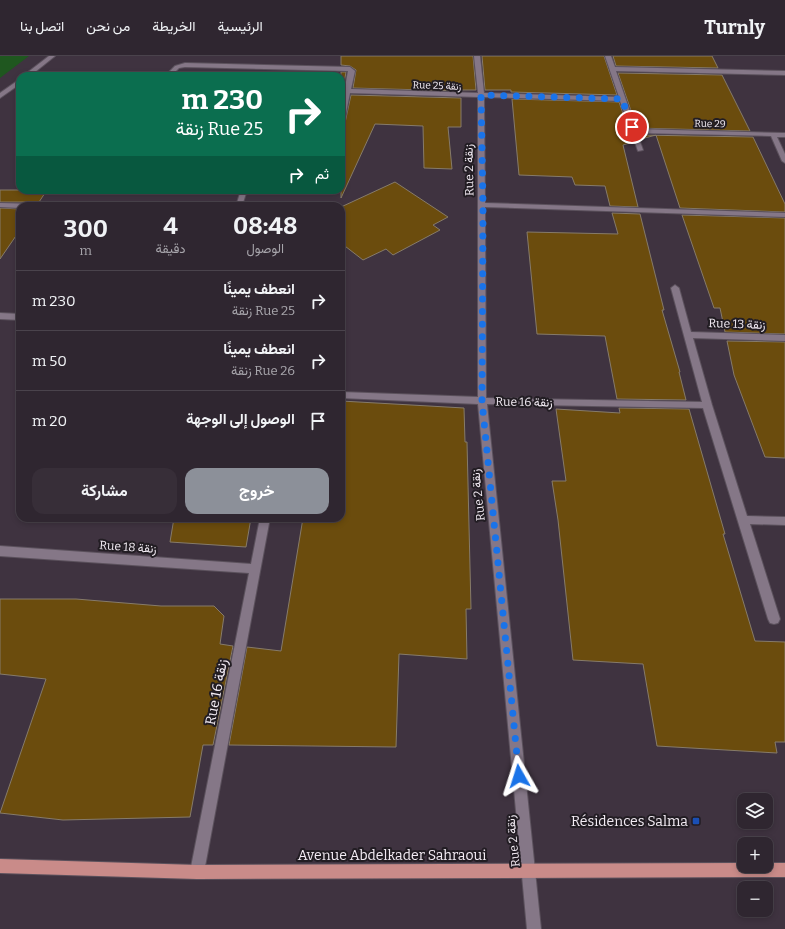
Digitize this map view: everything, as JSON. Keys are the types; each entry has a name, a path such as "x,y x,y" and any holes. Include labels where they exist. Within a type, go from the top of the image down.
{"main road":[{"name":"Avenue Abdelkader Sahraoui","path":"0,866 197,872 785,870"}],"street":[{"path":"31,72 52,56"},
{"name":"Rue 2 زنقة","path":"477,56 481,95 483,205 482,401 534,929"},
{"path":"608,56 640,150"},
{"path":"173,72 180,66 351,69 352,71 345,104"},
{"path":"612,69 785,74"},
{"path":"0,96 16,84"},
{"name":"Rue 25 زنقة","path":"348,91 622,99"},
{"name":"Rue 29","path":"634,131 785,135"},
{"path":"773,135 785,160"},
{"path":"0,204 16,205"},
{"path":"483,205 785,215"},
{"path":"675,288 707,405 774,619"},
{"path":"0,316 16,317"},
{"name":"Rue 13 زنقة","path":"689,335 785,338"},
{"name":"Rue 16 زنقة","path":"345,395 482,401 707,405"},
{"path":"744,520 785,521"},
{"name":"Rue 16 زنقة","path":"197,872 264,522"},
{"name":"Rue 18 زنقة","path":"0,551 255,569"}],"green space":[{"path":"0,56 29,56 0,78"}],"building":[{"path":"341,56 473,56 476,90 461,91 353,88 356,70 350,66 341,65"},
{"path":"482,56 604,56 617,95 485,90"},
{"path":"613,56 712,56 718,68 616,66"},
{"path":"618,73 722,75 750,131 637,128"},
{"path":"351,95 461,98 461,127 448,127 452,169 424,168 423,126 375,124 345,189 345,123"},
{"path":"512,99 619,102 633,142 623,145 638,207 610,206 605,186 575,185 572,177 519,175"},
{"path":"639,135 655,135 641,139"},
{"path":"656,135 753,137 785,204 785,212 680,208"},
{"path":"395,182 448,217 433,225 440,230 393,255 386,249 363,260 345,246 345,205"},
{"path":"0,190 16,190 16,194 44,194 39,202 0,202"},
{"path":"0,208 16,209 16,236 0,259"},
{"path":"612,213 640,214 664,310 662,310 680,372 686,400 617,399 605,336 537,334 527,232 618,234"},
{"path":"682,215 785,218 785,334 725,332 720,308 714,308"},
{"path":"727,341 785,342 785,458 765,457 734,375"},
{"path":"345,401 464,408 465,442 467,442 471,609 466,609 467,659 399,654 396,747 229,745 247,647 281,651 302,522 345,522"},
{"path":"619,408 689,409 725,534 723,534 755,641 785,642 785,742 775,742 777,753 657,746 643,664 573,660 558,520 552,481 566,481 556,409 620,413"},
{"path":"173,522 250,522 246,547 170,542"},
{"path":"0,599 76,599 161,606 214,606 224,616 220,644 233,646 213,745 203,745 190,817 63,820 0,813 46,679 0,674"}],"place":[{"name":"Résidences Salma","path":"696,821"}],"route":[{"path":"519,776 482,401 483,205 481,95 622,99 632,127"}]}
